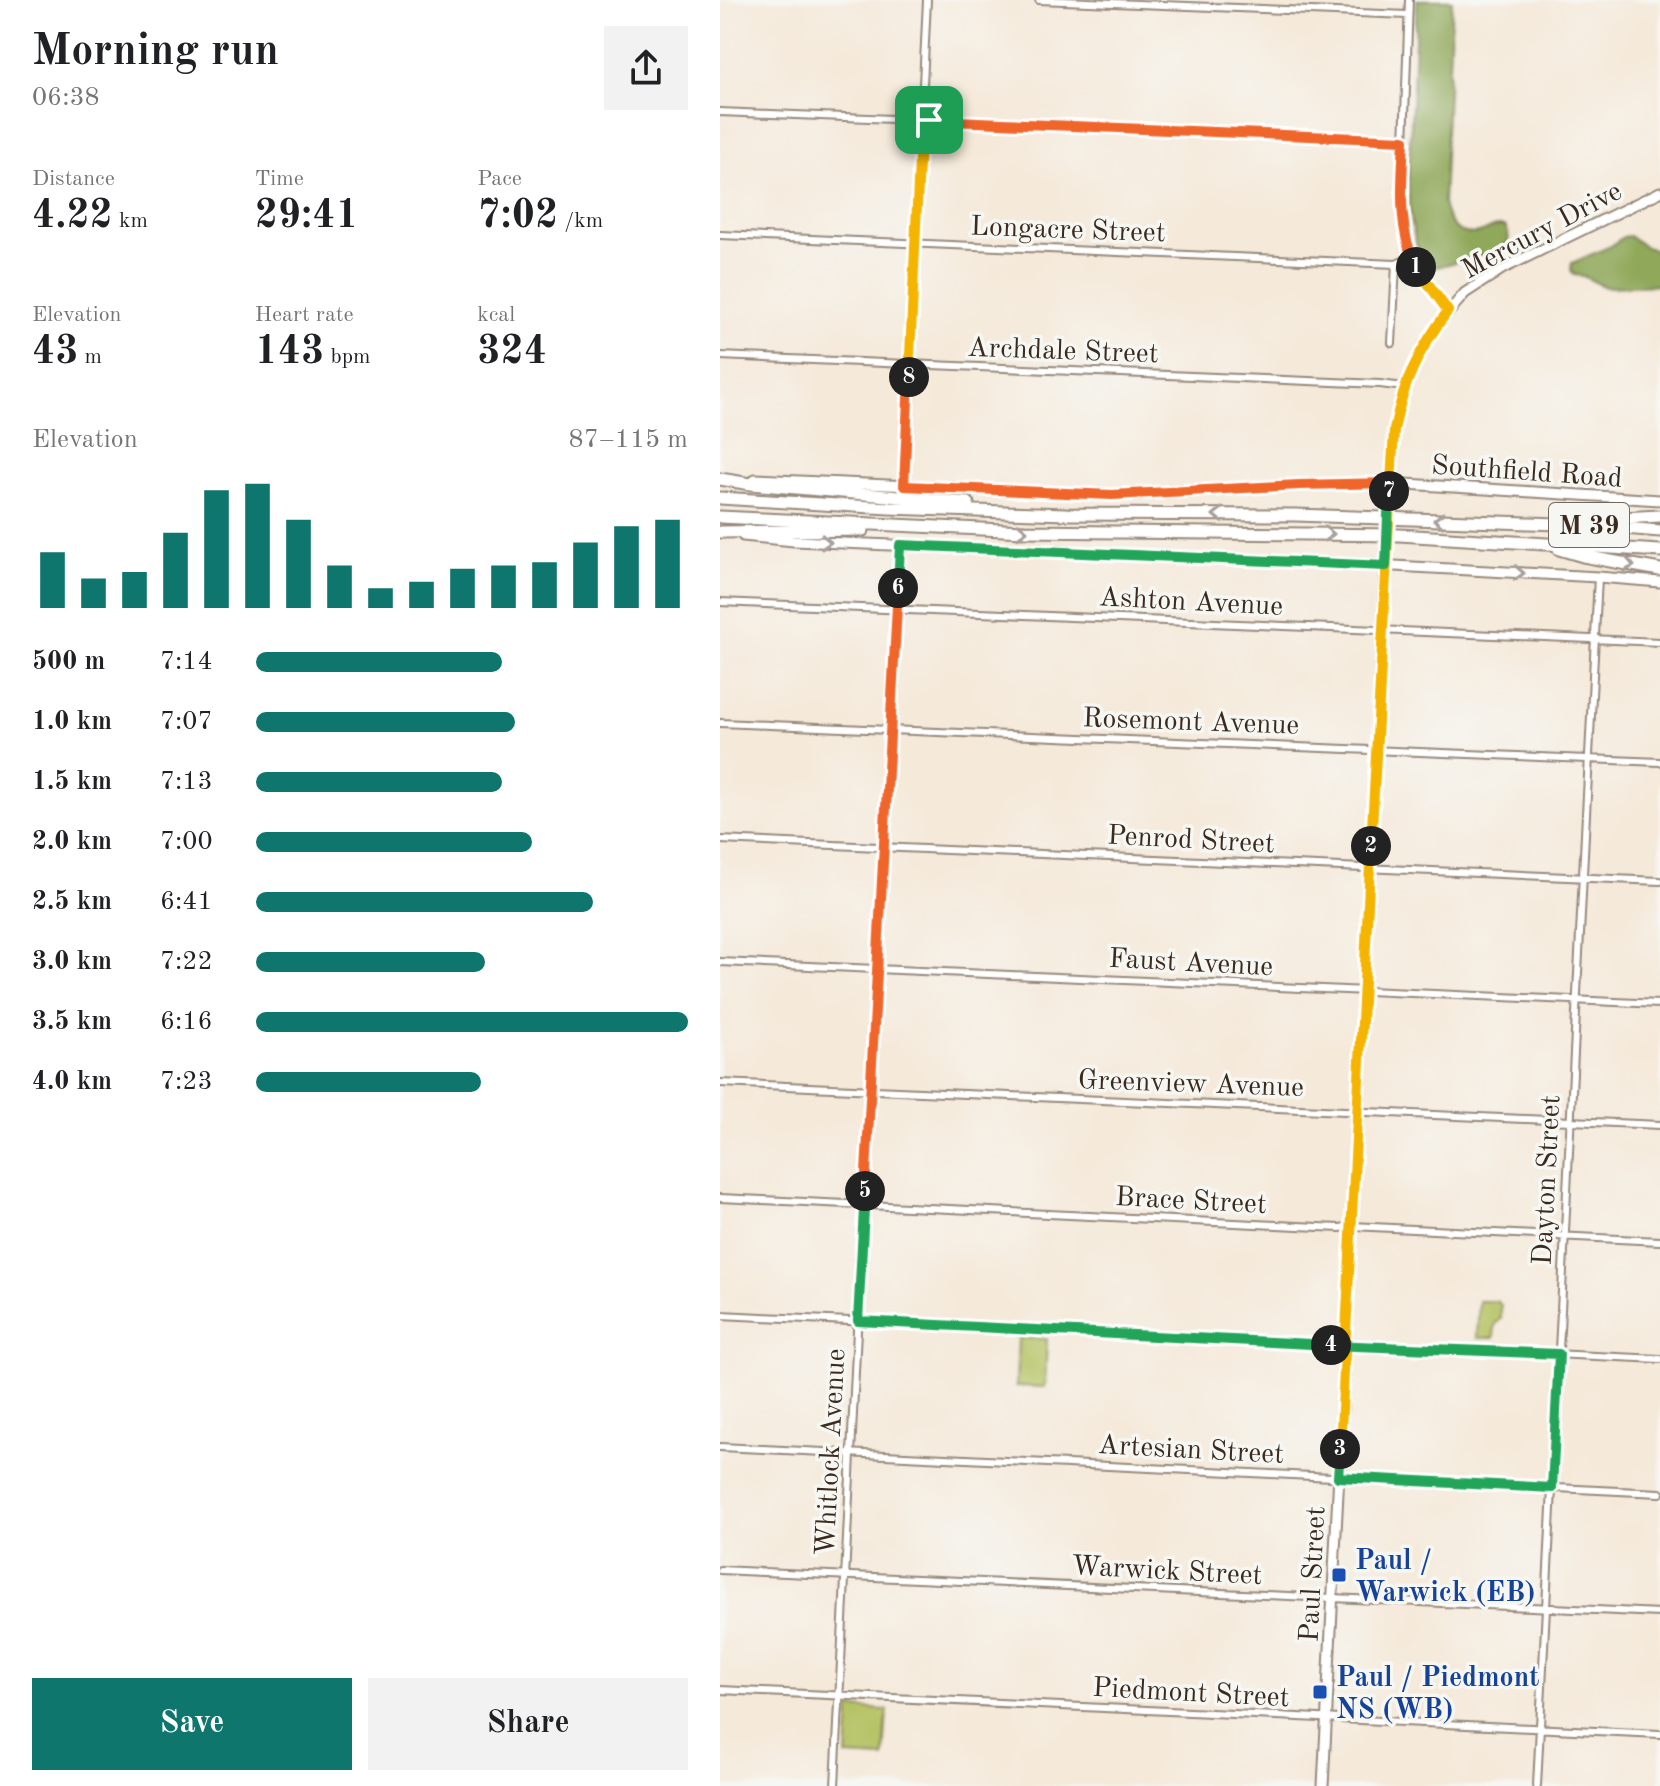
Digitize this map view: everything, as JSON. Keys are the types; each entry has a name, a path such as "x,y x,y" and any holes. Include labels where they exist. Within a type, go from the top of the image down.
{"highway":[{"path":"720,478 751,484 975,504 1008,511"},
{"name":"M 39","path":"720,498 1066,514 1296,515 1588,525 1660,531"},
{"path":"1588,525 1621,518 1660,516"},
{"name":"M 39","path":"720,517 1025,531 1399,535 1660,551"},
{"path":"720,534 970,528"},
{"path":"1543,544 1583,556 1660,570"}],"main road":[{"name":"Mercury Drive","path":"1448,311 1465,293 1502,269 1660,192"},
{"name":"Paul Street","path":"1323,1786 1394,430 1404,387 1414,363 1448,311"},
{"name":"Southfield Road","path":"720,478 1112,495 1390,483 1660,500"},
{"path":"720,534 900,545 1386,561 1660,582"}],"street":[{"path":"904,486 927,0"},
{"path":"1039,0 1408,15"},
{"path":"1409,0 1403,224 1408,247 1418,269 1448,311"},
{"path":"720,112 1404,140"},
{"name":"Longacre Street","path":"720,235 1396,264 1412,257"},
{"path":"1392,343 1396,264"},
{"name":"Archdale Street","path":"720,356 1404,387"},
{"name":"Whitlock Avenue","path":"835,1786 900,545"},
{"name":"Dayton Street","path":"1537,1786 1598,577"},
{"name":"Ashton Avenue","path":"720,602 1660,642"},
{"name":"Rosemont Avenue","path":"720,723 1660,762"},
{"name":"Penrod Street","path":"720,840 1660,881"},
{"name":"Faust Avenue","path":"720,962 1660,1004"},
{"name":"Greenview Avenue","path":"720,1083 1660,1125"},
{"name":"Brace Street","path":"720,1198 1660,1241"},
{"path":"720,1315 1660,1359"},
{"name":"Artesian Street","path":"720,1447 1660,1493"},
{"name":"Warwick Street","path":"720,1570 1660,1613"},
{"name":"Piedmont Street","path":"720,1690 1660,1734"}],"green space":[{"path":"1417,0 1452,0 1443,203 1447,217 1454,227 1464,233 1479,233 1505,226 1509,237 1505,246 1498,251 1430,269 1414,236 1409,191"},
{"path":"1629,236 1660,252 1660,285 1605,287 1574,275 1572,263"},
{"path":"1479,1301 1496,1301 1501,1305 1501,1319 1495,1324 1494,1338 1477,1338"},
{"path":"1018,1338 1047,1339 1045,1387 1016,1386"},
{"path":"850,1708 887,1710 884,1758 847,1756"}],"place":[{"name":"Paul / Warwick (EB)","path":"1339,1575"},
{"name":"Paul / Piedmont NS (WB)","path":"1320,1692"}],"route":[{"path":"929,120 921,119 904,486 1112,495 1390,483 1386,566 900,545 858,1321 1333,1345 1345,1345 1559,1354 1552,1488 1338,1477 1345,1345 1346,1336 1350,1255 1352,1226 1392,450 1404,387 1423,347 1448,311 1418,269 1408,247 1402,202 1404,140 929,120"}]}
